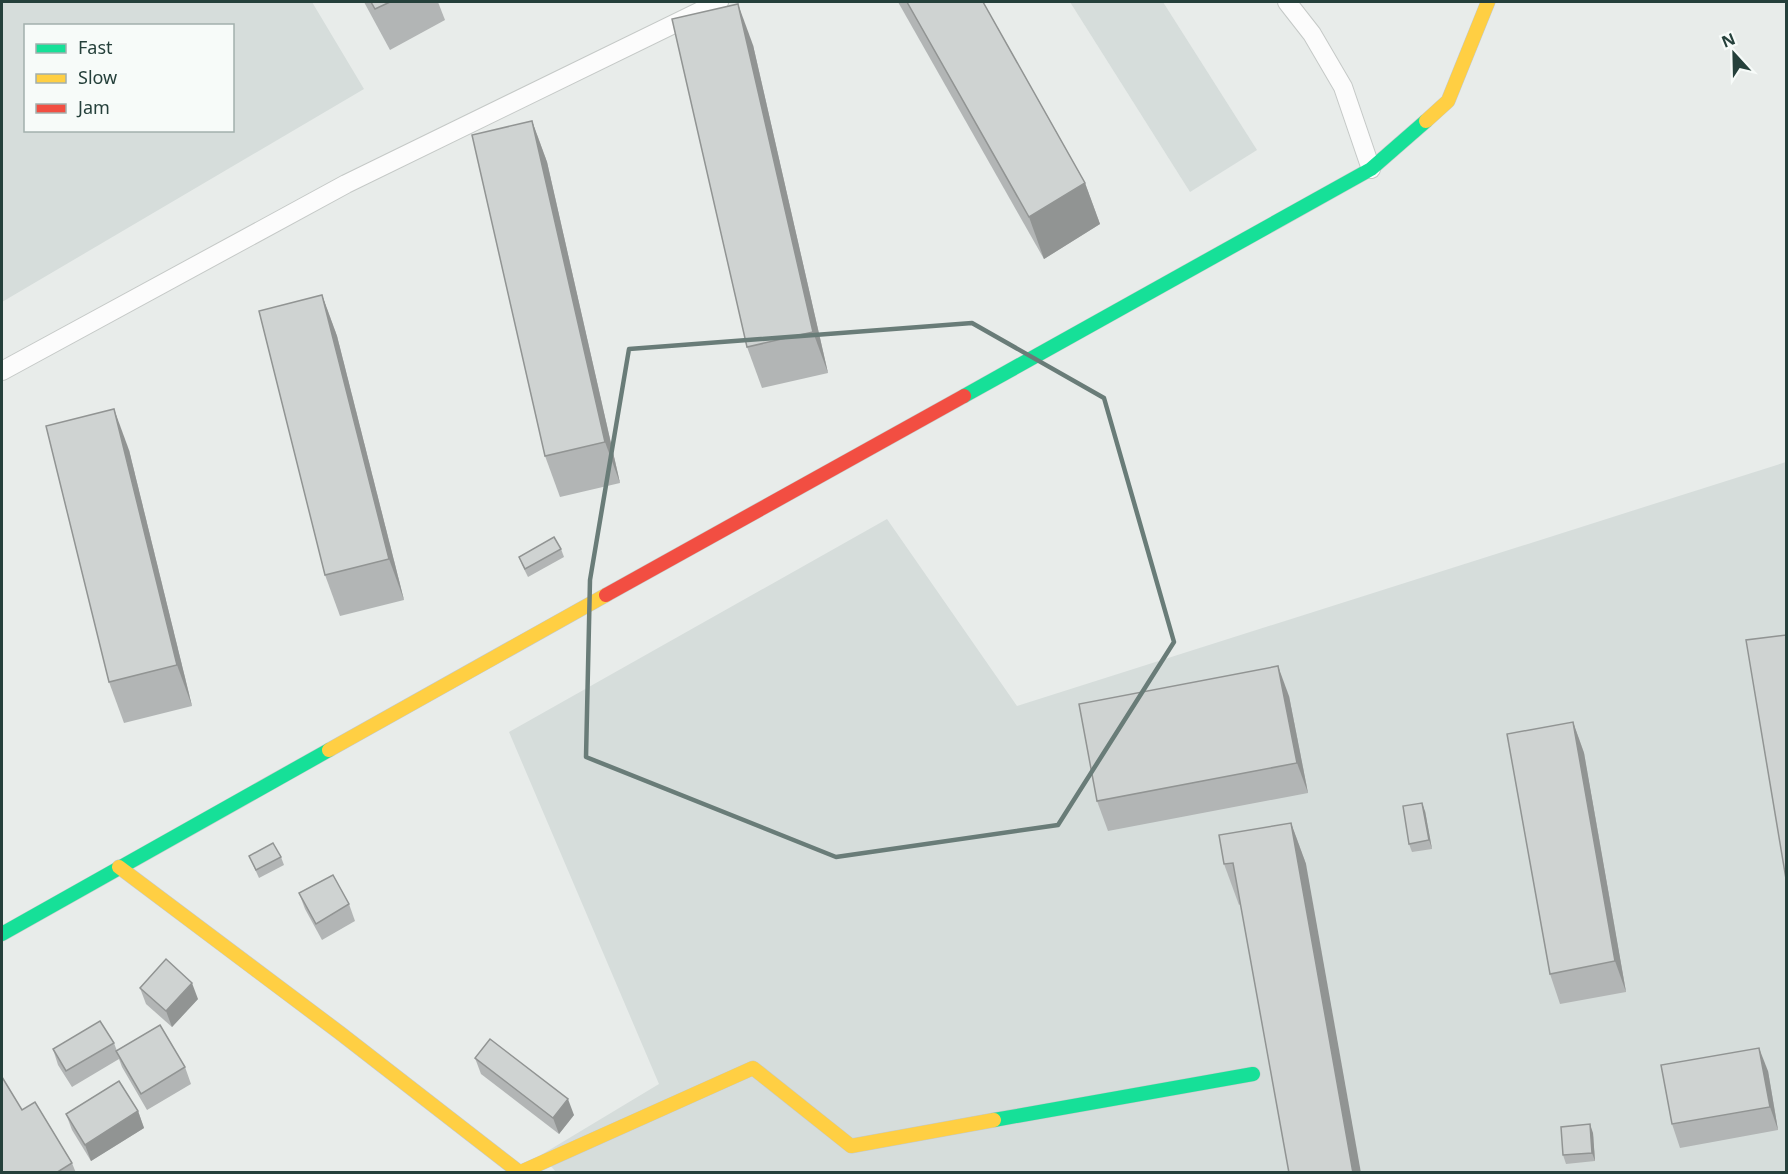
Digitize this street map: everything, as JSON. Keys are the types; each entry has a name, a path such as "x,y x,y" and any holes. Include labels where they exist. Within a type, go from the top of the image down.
{"street":[{"path":"2,934 1371,169 1448,101 1488,2"},
{"path":"119,867 340,1033 520,1173 753,1068 851,1146 1252,1074"}],"lane":[{"path":"2,371 346,184 719,2"},
{"path":"1287,2 1312,34 1343,87 1371,169"}],"highlighted area":[{"path":"972,323 1104,398 1174,642 1058,825 836,857 586,757 590,580 629,349"}],"shaded area":[{"path":"2,2 312,2 364,89 2,302"},
{"path":"1070,2 1163,2 1257,150 1190,192"},
{"path":"1786,462 1786,1172 556,1172 541,1155 659,1084 509,732 887,519 1017,706"}],"building":[{"path":"371,2 390,2 375,9"},
{"path":"907,2 983,2 1085,183 1029,217"},
{"path":"738,4 813,332 747,347 672,19"},
{"path":"532,121 605,442 545,456 472,135"},
{"path":"322,295 389,559 325,575 259,311"},
{"path":"114,409 177,665 109,682 46,426"},
{"path":"554,537 561,549 525,569 519,557"},
{"path":"1786,635 1786,879 1746,640"},
{"path":"1278,666 1297,763 1097,801 1079,704"},
{"path":"1573,722 1615,961 1550,974 1507,734"},
{"path":"1422,803 1429,840 1409,844 1403,806"},
{"path":"1291,823 1353,1173 1289,1173 1233,863 1224,864 1219,835"},
{"path":"273,843 281,857 256,870 249,856"},
{"path":"333,875 349,904 316,924 299,893"},
{"path":"166,959 192,983 166,1011 140,988"},
{"path":"100,1021 114,1043 66,1071 53,1049"},
{"path":"160,1025 185,1067 141,1094 116,1051"},
{"path":"490,1039 568,1099 553,1118 475,1058"},
{"path":"1759,1048 1770,1107 1672,1124 1661,1065"},
{"path":"2,1077 22,1110 35,1102 72,1163 56,1173 2,1173"},
{"path":"119,1081 138,1111 85,1145 66,1114"},
{"path":"1590,1124 1592,1153 1563,1155 1561,1127"}],"traffic: fast":[{"path":"964,396 1371,169 1426,121"},
{"path":"2,934 329,750"},
{"path":"994,1120 1253,1074"}],"traffic: slow":[{"path":"1426,121 1448,101 1488,2"},
{"path":"329,750 606,595"},
{"path":"119,867 340,1033 519,1172"},
{"path":"521,1172 753,1068 851,1146 994,1120"}],"traffic: jam":[{"path":"606,595 964,396"}]}
